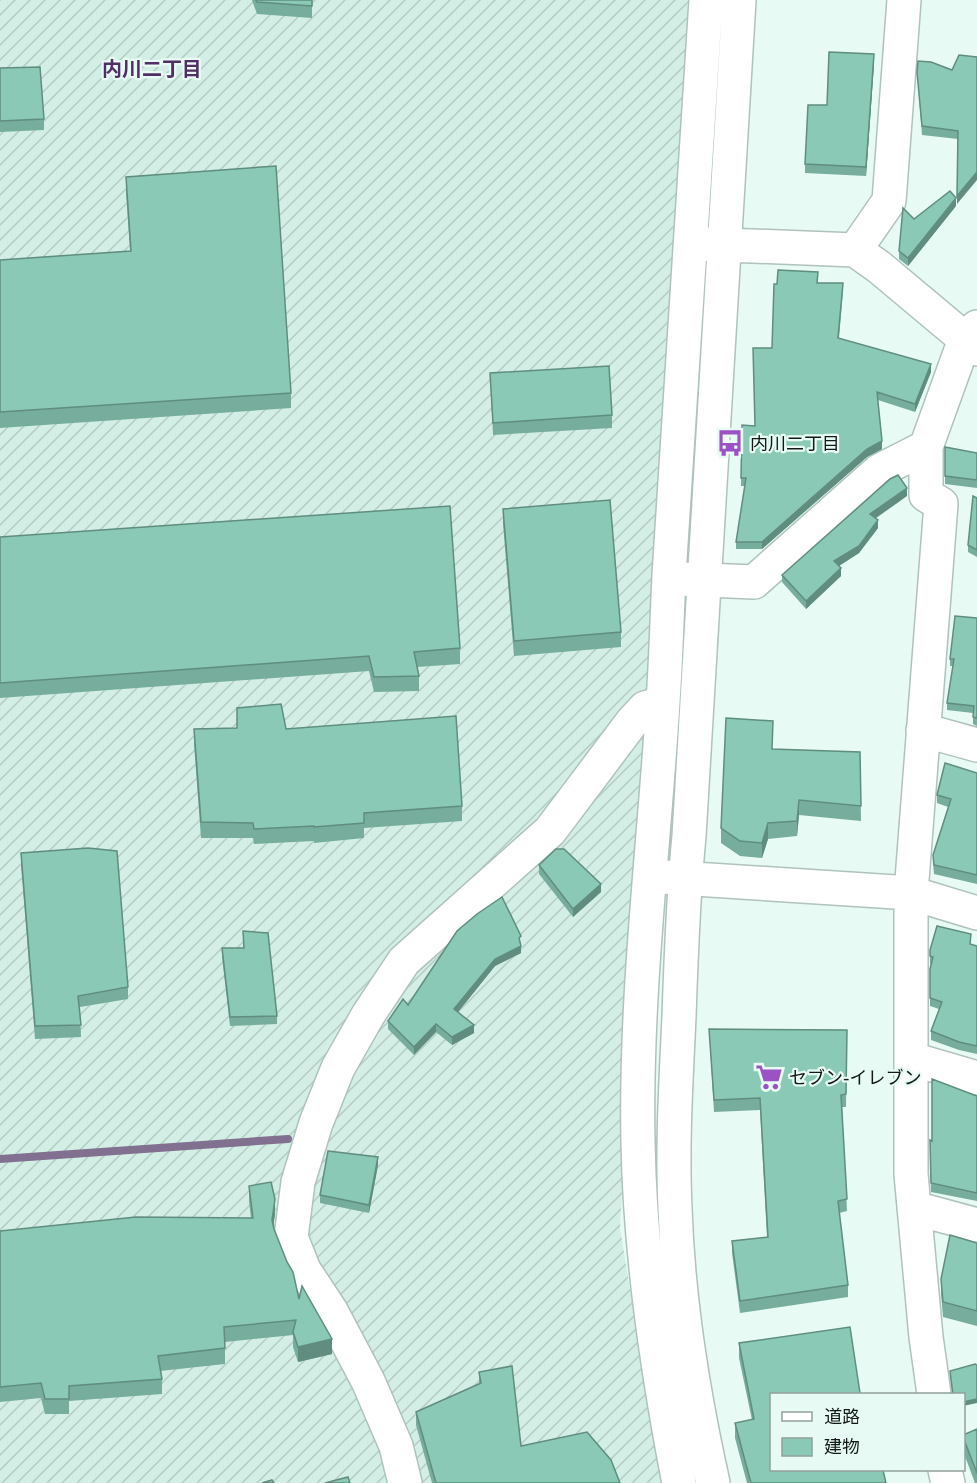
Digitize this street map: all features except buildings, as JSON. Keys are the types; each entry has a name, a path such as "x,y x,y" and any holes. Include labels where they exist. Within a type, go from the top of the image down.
{"street":[{"path":"679,1483 662,1391 649,1299 638,1143 639,1026 663,702 706,0"},
{"path":"713,1483 694,1388 682,1303 675,1208 675,1117 685,878 739,0"},
{"path":"855,250 889,201 904,0"},
{"path":"691,243 855,250 973,338 926,447 926,495 941,504 911,893 911,1174 934,1393"},
{"path":"669,578 754,582 879,471 926,447"},
{"path":"405,1483 396,1446 368,1381 330,1311 304,1270 291,1237 298,1182 316,1123 338,1068 368,1015 404,961 550,831 632,722 645,708 663,702"},
{"path":"923,730 977,745"},
{"path":"649,877 911,893 977,913"},
{"path":"912,1059 977,1078"},
{"path":"914,1208 977,1225"}],"shaded area":[{"path":"0,0 688,0 620,1228 650,1413 665,1483 0,1483"}],"waterway":[{"path":"0,1159 288,1139"}],"place":[{"name":"内川二丁目","path":"730,443"},
{"name":"セブン-イレブン","path":"769,1077"}],"district":[{"name":"内川二丁目","path":"152,69"}]}
